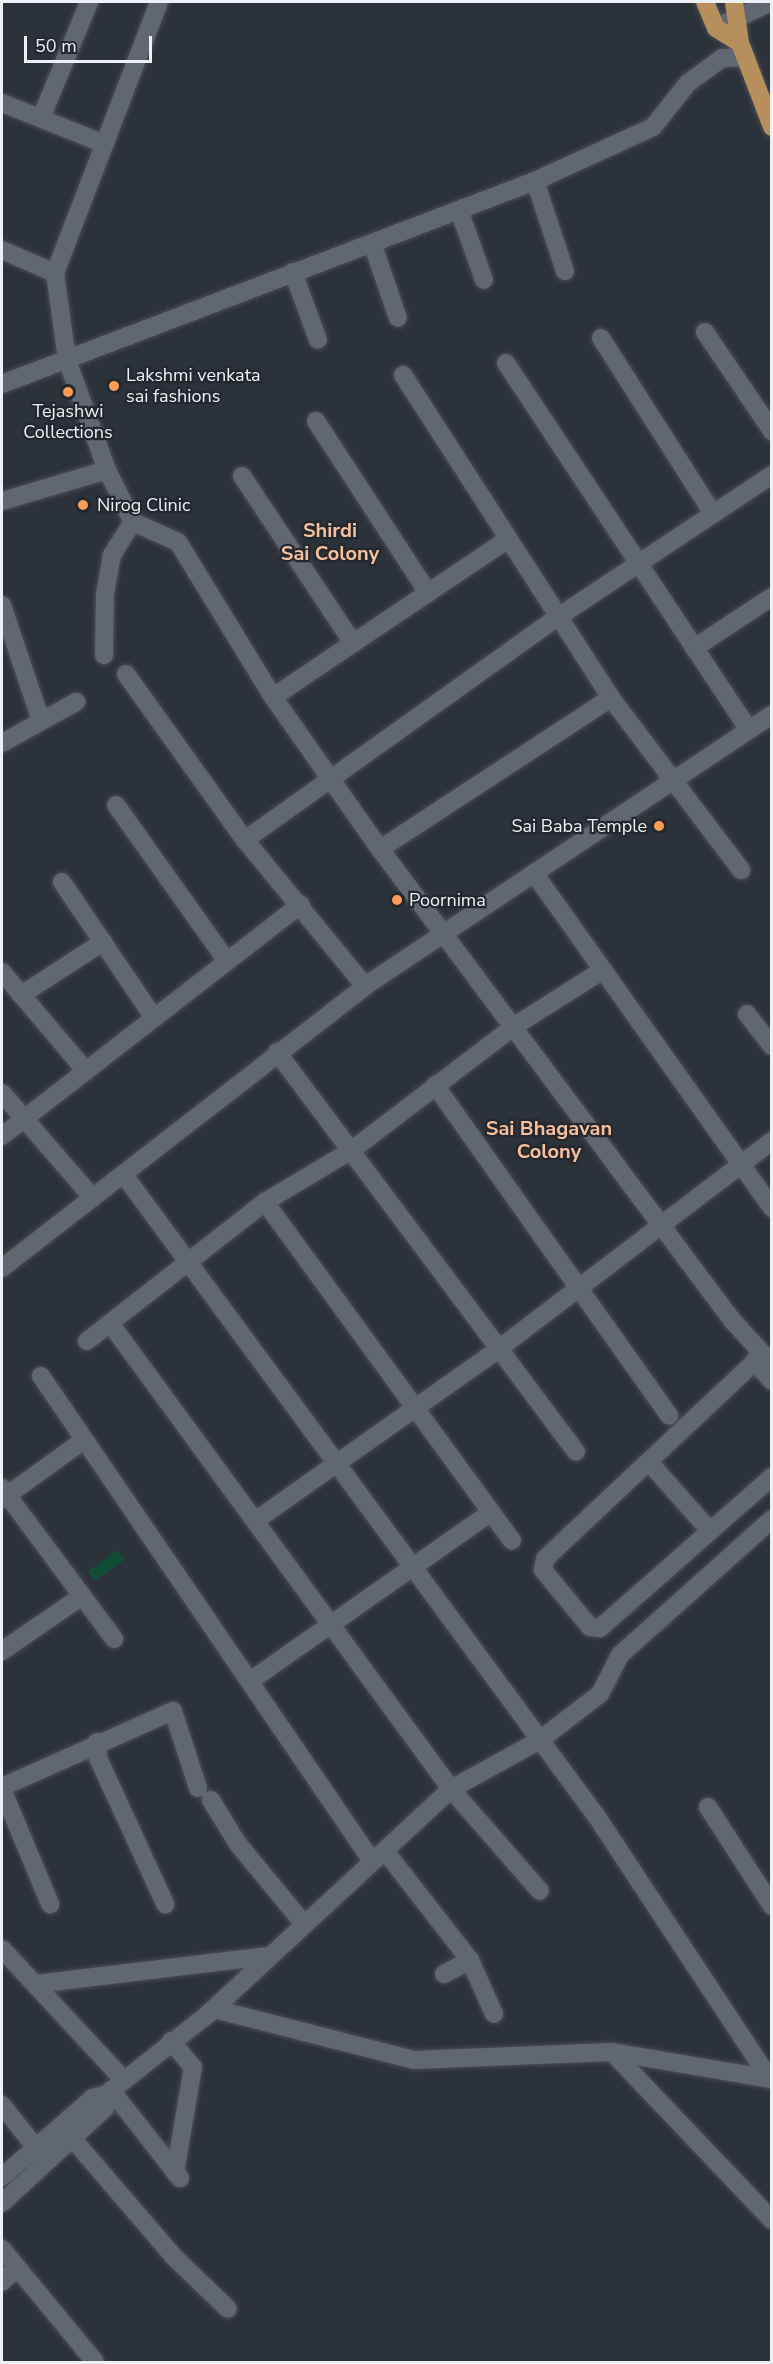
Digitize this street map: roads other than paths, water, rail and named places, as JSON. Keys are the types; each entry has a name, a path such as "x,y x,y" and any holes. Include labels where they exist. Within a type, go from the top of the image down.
{"main road":[{"path":"705,2 716,28 743,50"},
{"path":"737,9 743,50 771,127"}],"street":[{"path":"40,118 89,2"},
{"path":"159,2 55,273 68,360 107,470 133,522 178,543 273,697 328,778 442,934 516,1025 763,1360 771,1381"},
{"path":"716,28 737,9 771,2"},
{"path":"2,384 535,181 653,127 688,83 722,58 743,50"},
{"path":"2,103 105,144"},
{"path":"535,181 566,271"},
{"path":"459,210 484,280"},
{"path":"372,243 398,318"},
{"path":"2,250 55,273"},
{"path":"293,272 318,340"},
{"path":"705,332 771,431"},
{"path":"601,338 713,514"},
{"path":"506,363 748,729"},
{"path":"403,375 611,698 670,782 741,870"},
{"path":"316,421 428,593"},
{"path":"2,501 107,470"},
{"path":"244,840 328,778 558,617 771,475"},
{"path":"242,476 353,643"},
{"path":"104,655 112,555 133,522"},
{"path":"273,697 508,539"},
{"path":"694,648 771,597"},
{"path":"2,605 41,721"},
{"path":"126,674 244,840 301,904 365,986"},
{"path":"380,849 611,698"},
{"path":"2,743 76,702"},
{"path":"2,1268 277,1052 365,986 771,714"},
{"path":"116,805 227,961"},
{"path":"534,873 771,1208"},
{"path":"62,882 154,1018"},
{"path":"2,1136 301,904"},
{"path":"21,995 103,942"},
{"path":"87,1341 265,1202 352,1149 516,1025 603,970"},
{"path":"2,972 86,1071"},
{"path":"747,1014 771,1046"},
{"path":"277,1052 576,1450"},
{"path":"435,1085 669,1416"},
{"path":"2,1093 93,1198"},
{"path":"255,1521 413,1405 500,1348 577,1286 771,1141"},
{"path":"124,1174 334,1463 413,1564 540,1740 771,2079"},
{"path":"265,1202 512,1540"},
{"path":"110,1323 452,1789 540,1891"},
{"path":"763,1360 545,1559 543,1570 590,1627 600,1628 771,1478"},
{"path":"41,1376 250,1682 379,1856 470,1960 495,2014"},
{"path":"84,1440 3,1494 114,1639"},
{"path":"649,1462 710,1531"},
{"path":"250,1682 413,1564 491,1512"},
{"path":"207,2015 268,1956 452,1789 540,1740 600,1694 620,1655 771,1519"},
{"path":"2,1651 82,1596"},
{"path":"50,1904 2,1788 97,1742 173,1711 205,1794 238,1844 304,1924"},
{"path":"97,1742 98,1758 165,1904"},
{"path":"708,1807 771,1906"},
{"path":"2,1949 36,1984 178,2177 192,2067 171,2041"},
{"path":"36,1984 268,1956"},
{"path":"444,1974 470,1960"},
{"path":"2,2203 93,2098 114,2088 214,2009 414,2060 612,2052 771,2079"},
{"path":"612,2052 771,2220"},
{"path":"2,2177 72,2138 105,2108 114,2088"},
{"path":"2,2106 42,2155"},
{"path":"72,2138 173,2256 228,2309"},
{"path":"2,2249 95,2362"},
{"path":"2,2282 17,2268"}],"place":[{"name":"Lakshmi venkata sai fashions","path":"114,386"},
{"name":"Tejashwi Collections","path":"68,392"},
{"name":"Nirog Clinic","path":"83,505"},
{"name":"Sai Baba Temple","path":"659,826"},
{"name":"Poornima","path":"397,900"}],"district":[{"name":"Shirdi Sai Colony","path":"330,542"},
{"name":"Sai Bhagavan Colony","path":"549,1140"}]}
